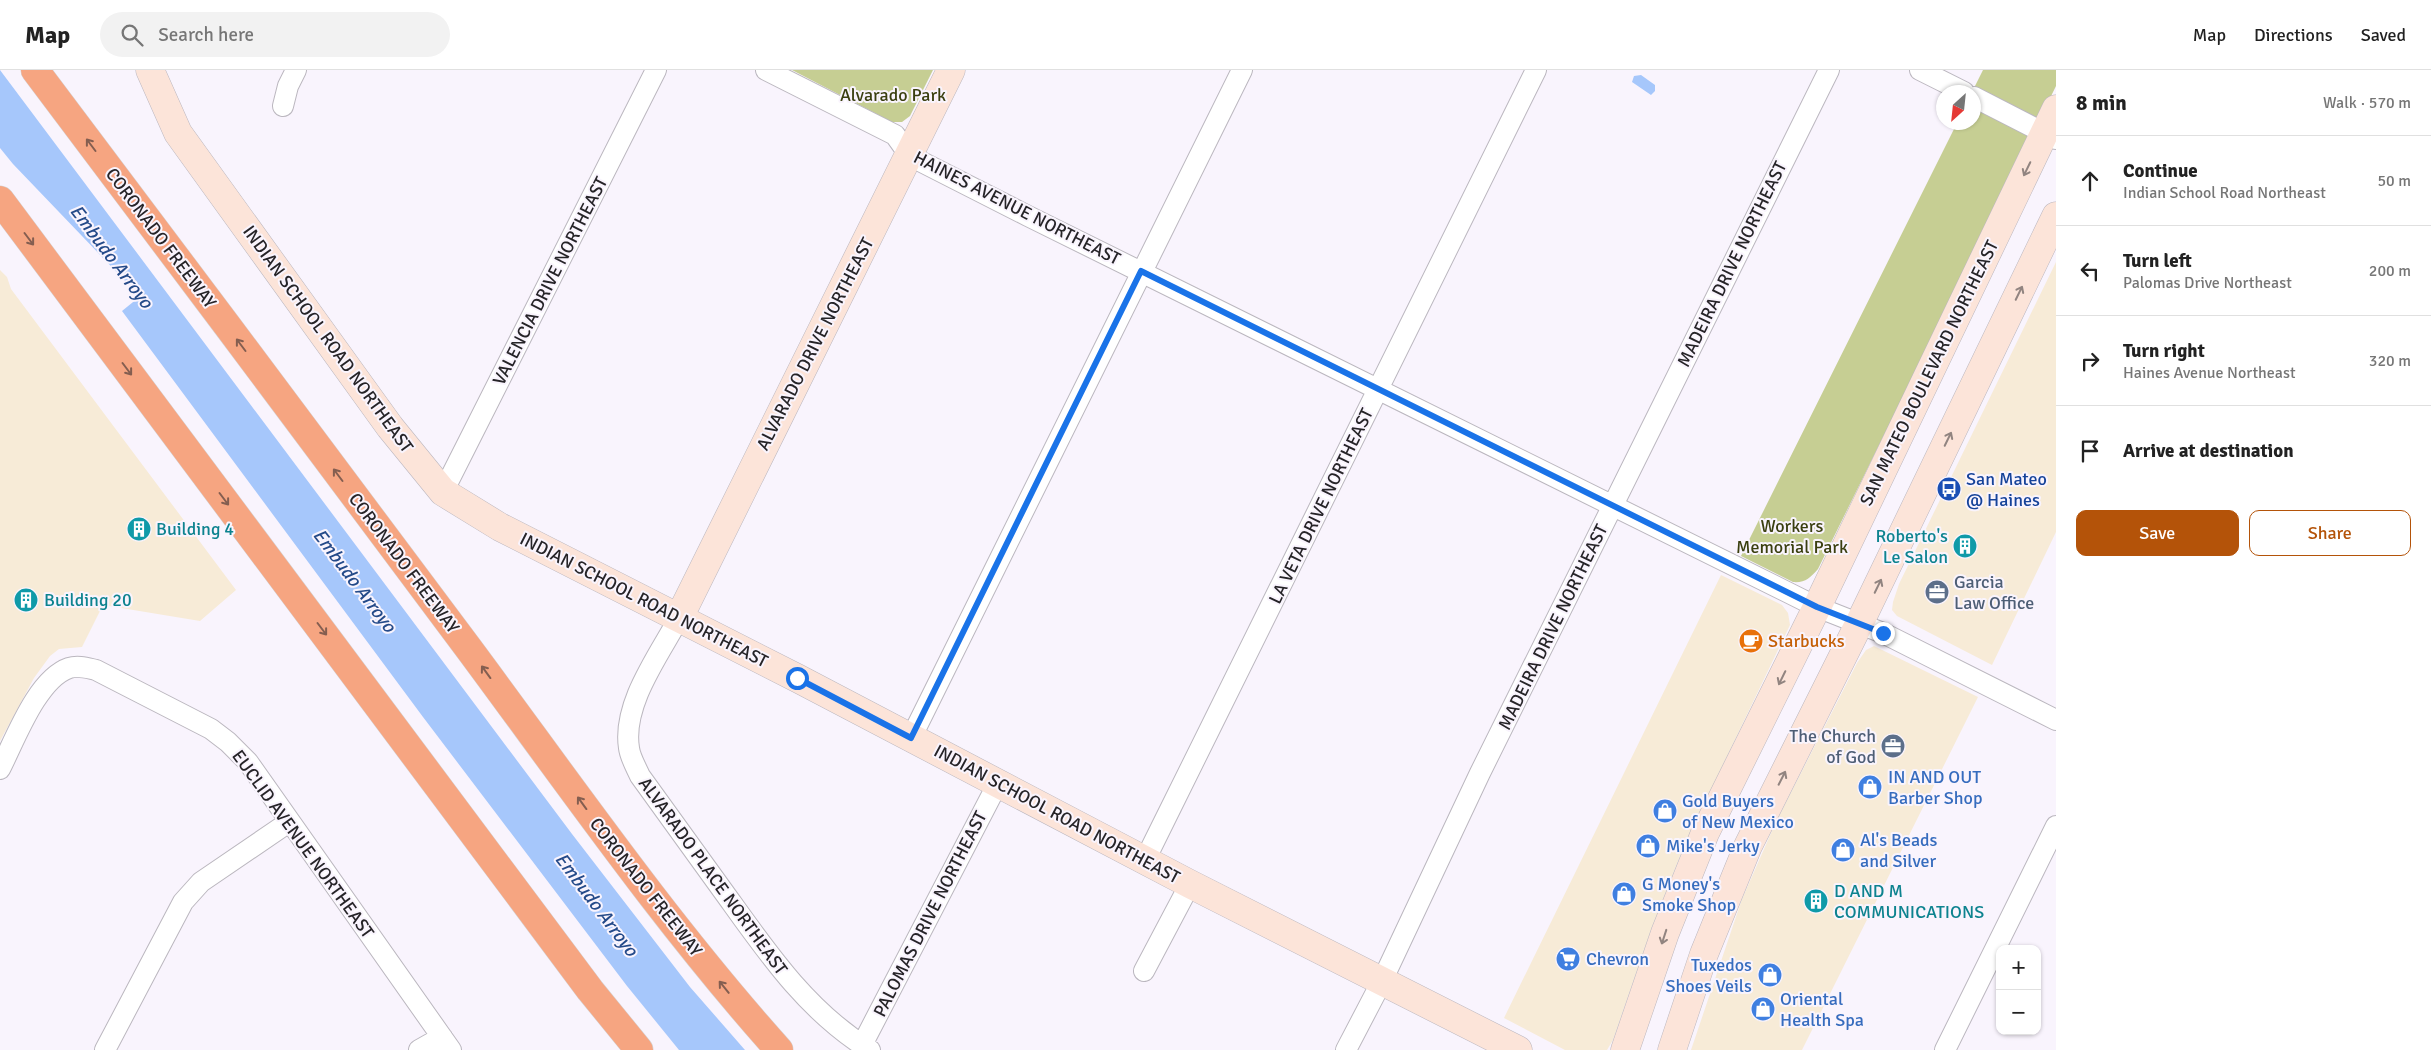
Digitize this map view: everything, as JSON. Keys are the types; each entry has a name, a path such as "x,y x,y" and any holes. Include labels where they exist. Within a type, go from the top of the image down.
{"highway":[{"name":"CORONADO FREEWAY","path":"35,70 647,890 746,1014 779,1050"},
{"path":"0,200 590,990 639,1050"},
{"path":"746,1014 790,1050"}],"street":[{"name":"INDIAN SCHOOL ROAD NORTHEAST","path":"150,70 178,134 385,419 443,492 500,527 1190,884 1518,1050"},
{"path":"283,106 288,86 296,70"},
{"name":"VALENCIA DRIVE NORTHEAST","path":"443,492 656,70"},
{"name":"HAINES AVENUE NORTHEAST","path":"766,70 895,136 910,156 1817,607 1860,622 2056,720"},
{"name":"ALVARADO DRIVE NORTHEAST","path":"679,618 910,156 951,70"},
{"path":"911,738 1242,70"},
{"name":"LA VETA DRIVE NORTHEAST","path":"1145,860 1536,70"},
{"name":"MADEIRA DRIVE NORTHEAST","path":"1346,1050 1382,981 1480,773 1829,70"},
{"path":"1920,70 1950,85"},
{"path":"1981,100 2052,127"},
{"name":"SAN MATEO BOULEVARD NORTHEAST","path":"1625,1050 1665,932 1705,833 2052,127"},
{"path":"1672,1050 1704,954 1748,846 1860,622 2056,216"},
{"name":"ALVARADO PLACE NORTHEAST","path":"679,618 635,698 628,724 629,749 640,776 776,965 802,995 826,1018 866,1048"},
{"name":"EUCLID AVENUE NORTHEAST","path":"0,769 41,691 61,672 71,667 96,670 211,729 228,742 248,762 446,1043"},
{"name":"PALOMAS DRIVE NORTHEAST","path":"866,1048 998,783"},
{"path":"104,1050 183,902 201,882 289,822"},
{"path":"1945,1050 2056,826"},
{"path":"1144,971 1190,884"},
{"path":"419,1050 446,1043"}],"shaded area":[{"path":"2056,262 2056,532 1992,665 1897,616 1892,610 1893,602 1899,584"},
{"path":"0,270 7,277 11,289 236,590 200,621 103,605 82,647 59,649 50,656 34,678 0,741"},
{"path":"1721,575 1782,605 1788,613 1790,625 1684,846 1652,927 1613,1040 1607,1050 1565,1050 1504,1018"},
{"path":"1874,646 1978,697 1802,1050 1691,1050 1742,899 1775,824 1857,663 1866,650"}],"green space":[{"name":"Alvarado Park","path":"792,70 933,70 910,116 902,122 892,122"},
{"name":"Workers Memorial Park","path":"1983,70 2056,70 2056,86 1818,569 1807,579 1801,582 1793,582 1741,556 1954,130 1981,130 1981,85 1976,85"}],"water":[{"name":"Embudo Arroyo","path":"0,70 572,834 690,987 745,1050 679,1050 627,986 423,717 122,311 138,298 128,284 0,148"},
{"path":"1641,75 1655,85 1655,91 1651,95 1632,82 1634,76"}],"place":[{"name":"San Mateo @ Haines","path":"1949,489"},
{"name":"Building 4","path":"139,529"},
{"name":"Roberto's Le Salon","path":"1965,546"},
{"name":"Garcia Law Office","path":"1937,592"},
{"name":"Building 20","path":"26,600"},
{"name":"Starbucks","path":"1751,641"},
{"name":"The Church of God","path":"1893,746"},
{"name":"IN AND OUT Barber Shop","path":"1870,787"},
{"name":"Gold Buyers of New Mexico","path":"1665,811"},
{"name":"Mike's Jerky","path":"1648,846"},
{"name":"Al's Beads and Silver","path":"1843,850"},
{"name":"G Money's Smoke Shop","path":"1624,894"},
{"name":"D AND M COMMUNICATIONS","path":"1816,901"},
{"name":"Chevron","path":"1568,959"},
{"name":"Tuxedos Shoes Veils","path":"1770,975"},
{"name":"Oriental Health Spa","path":"1763,1009"}],"route":[{"path":"797,678 911,738 1141,271 1817,607 1860,622 1883,633"}]}
